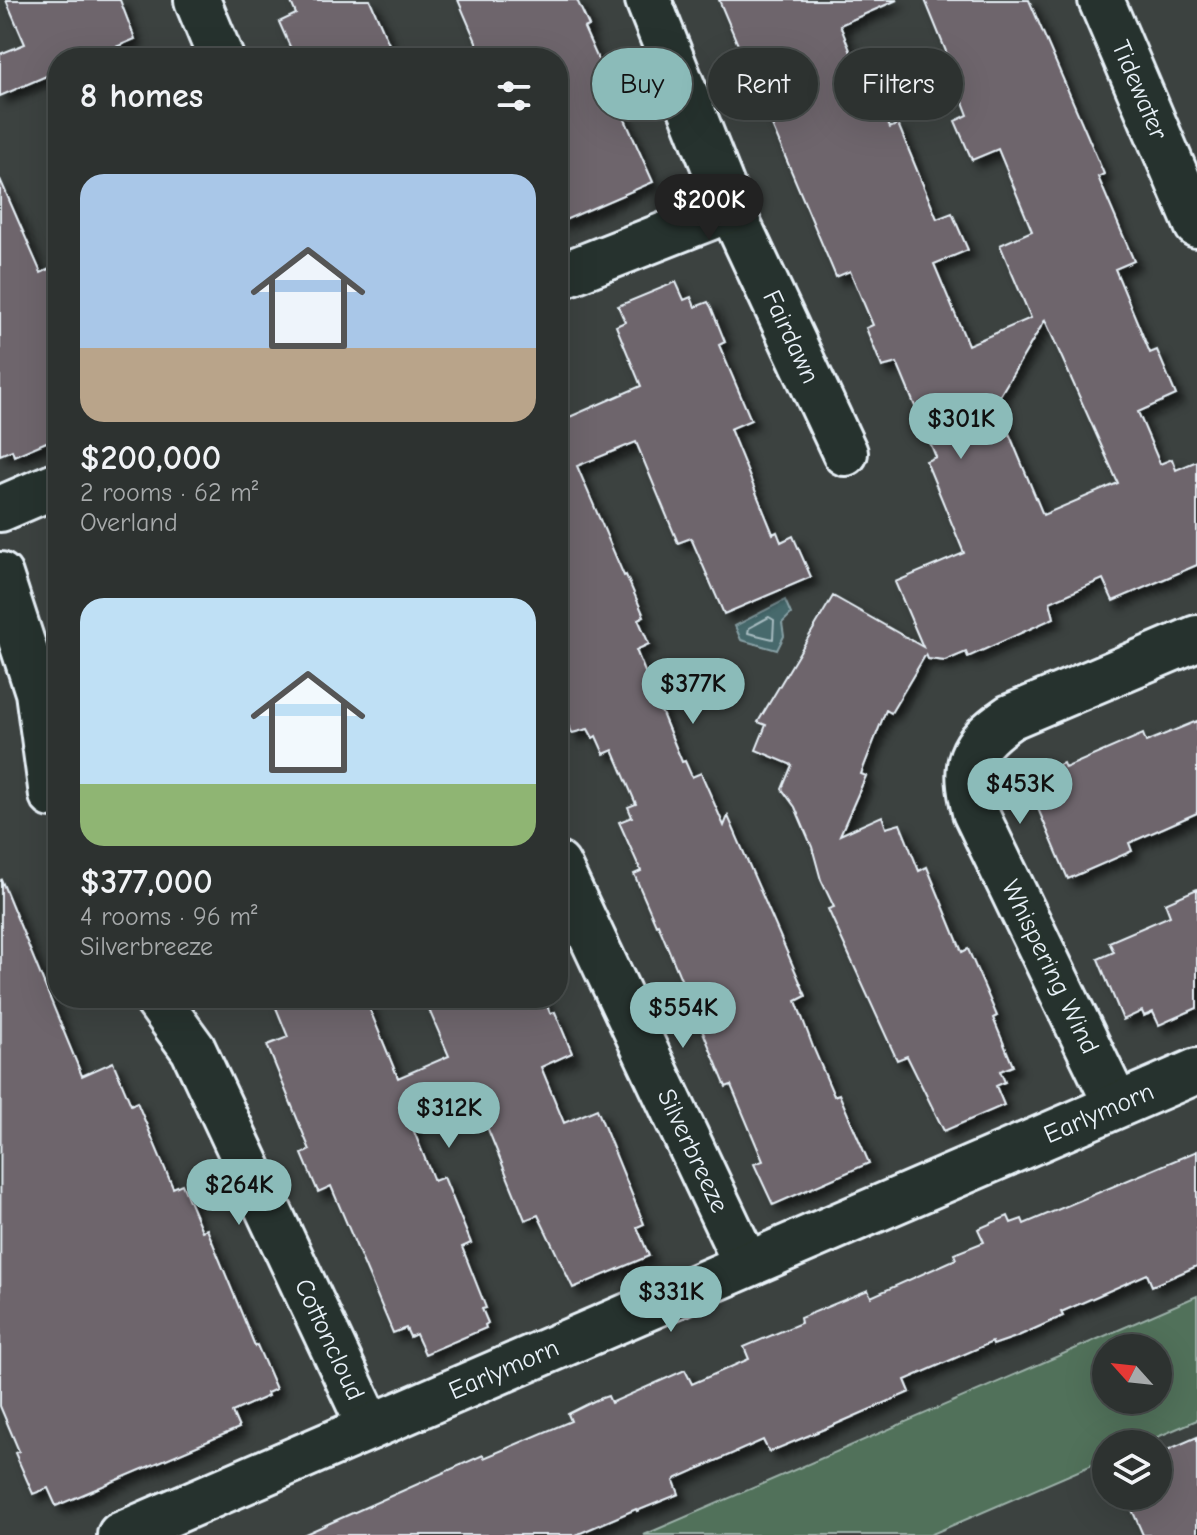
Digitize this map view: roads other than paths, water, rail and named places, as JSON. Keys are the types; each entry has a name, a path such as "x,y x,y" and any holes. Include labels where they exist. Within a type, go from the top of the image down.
{"street":[{"path":"197,0 217,48"},
{"name":"Fairdawn","path":"648,0 731,209 845,453"},
{"name":"Tidewater","path":"1101,0 1197,225"},
{"path":"568,273 731,209"},
{"path":"0,509 48,488"},
{"path":"0,575 38,692 48,766"},
{"name":"Whispering Wind","path":"1116,1104 975,812 968,784 972,753 989,732 1010,717 1197,638"},
{"name":"Silverbreeze","path":"568,886 746,1264"},
{"name":"Cottoncloud","path":"163,1008 193,1049 370,1427"},
{"name":"Earlymorn","path":"120,1535 1197,1071"}],"water":[{"path":"785,600 791,614 782,623 784,636 777,650 741,640 735,626"}]}
